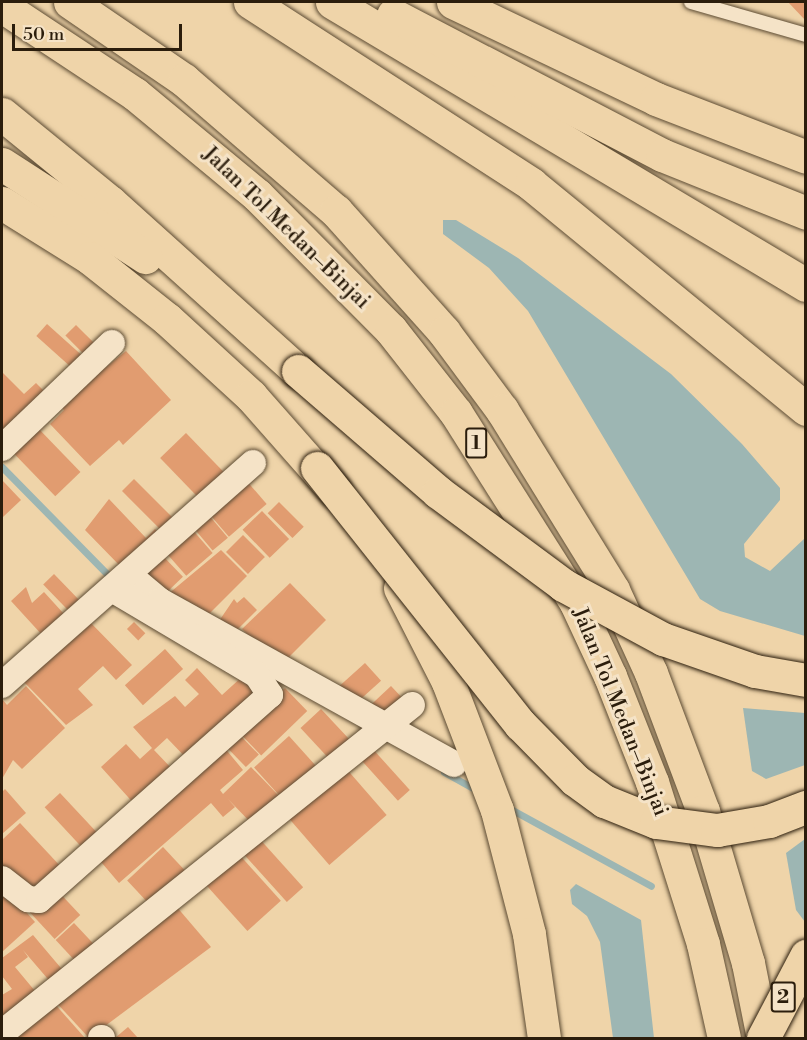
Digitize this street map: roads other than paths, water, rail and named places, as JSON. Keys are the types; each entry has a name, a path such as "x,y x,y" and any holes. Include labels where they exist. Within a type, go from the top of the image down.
{"highway":[{"name":"Jalan Tol Medan–Binjai","path":"70,2 184,80 336,211 444,332 502,410 602,570 651,673 703,811 748,963 763,1038"},
{"path":"250,2 531,184 806,409"},
{"path":"332,2 806,285"},
{"path":"368,2 662,155 806,213"},
{"path":"453,2 656,99 806,157"},
{"name":"Jalan Tol Medan–Binjai","path":"2,6 135,94 257,195 391,330 456,413 576,603 610,676 690,901 724,1038"},
{"path":"2,114 110,202 298,371 447,500 563,585 663,639 755,671 806,680"},
{"path":"2,164 107,230 298,371"},
{"path":"2,203 128,287 269,414 317,468 519,724 568,774 604,801 656,822 717,830 769,822 806,807"},
{"path":"317,468 378,552 437,657 497,810 529,934 544,1038"},
{"name":"2","path":"763,1038 806,956"}],"street":[{"path":"2,448 112,343"},
{"path":"2,685 253,463"},
{"path":"120,582 160,601 378,732 454,764"},
{"path":"2,879 28,899 45,896 270,695 257,675 120,582"},
{"path":"2,1032 412,705"}],"lane":[{"path":"691,2 806,35"}],"water":[{"path":"443,220 456,220 518,258 671,374 742,444 780,488 780,500 744,544 745,557 770,571 805,538 805,636 720,611 700,599 528,311 489,268 443,234"},
{"path":"743,708 805,713 805,765 766,779 752,771"},
{"path":"805,839 805,922 796,910 786,853"},
{"path":"576,884 641,920 654,1038 613,1038 600,942 587,916 572,904 570,890"}],"waterway":[{"path":"2,467 113,580"},
{"path":"444,772 476,790"},
{"path":"507,807 651,886"}]}
